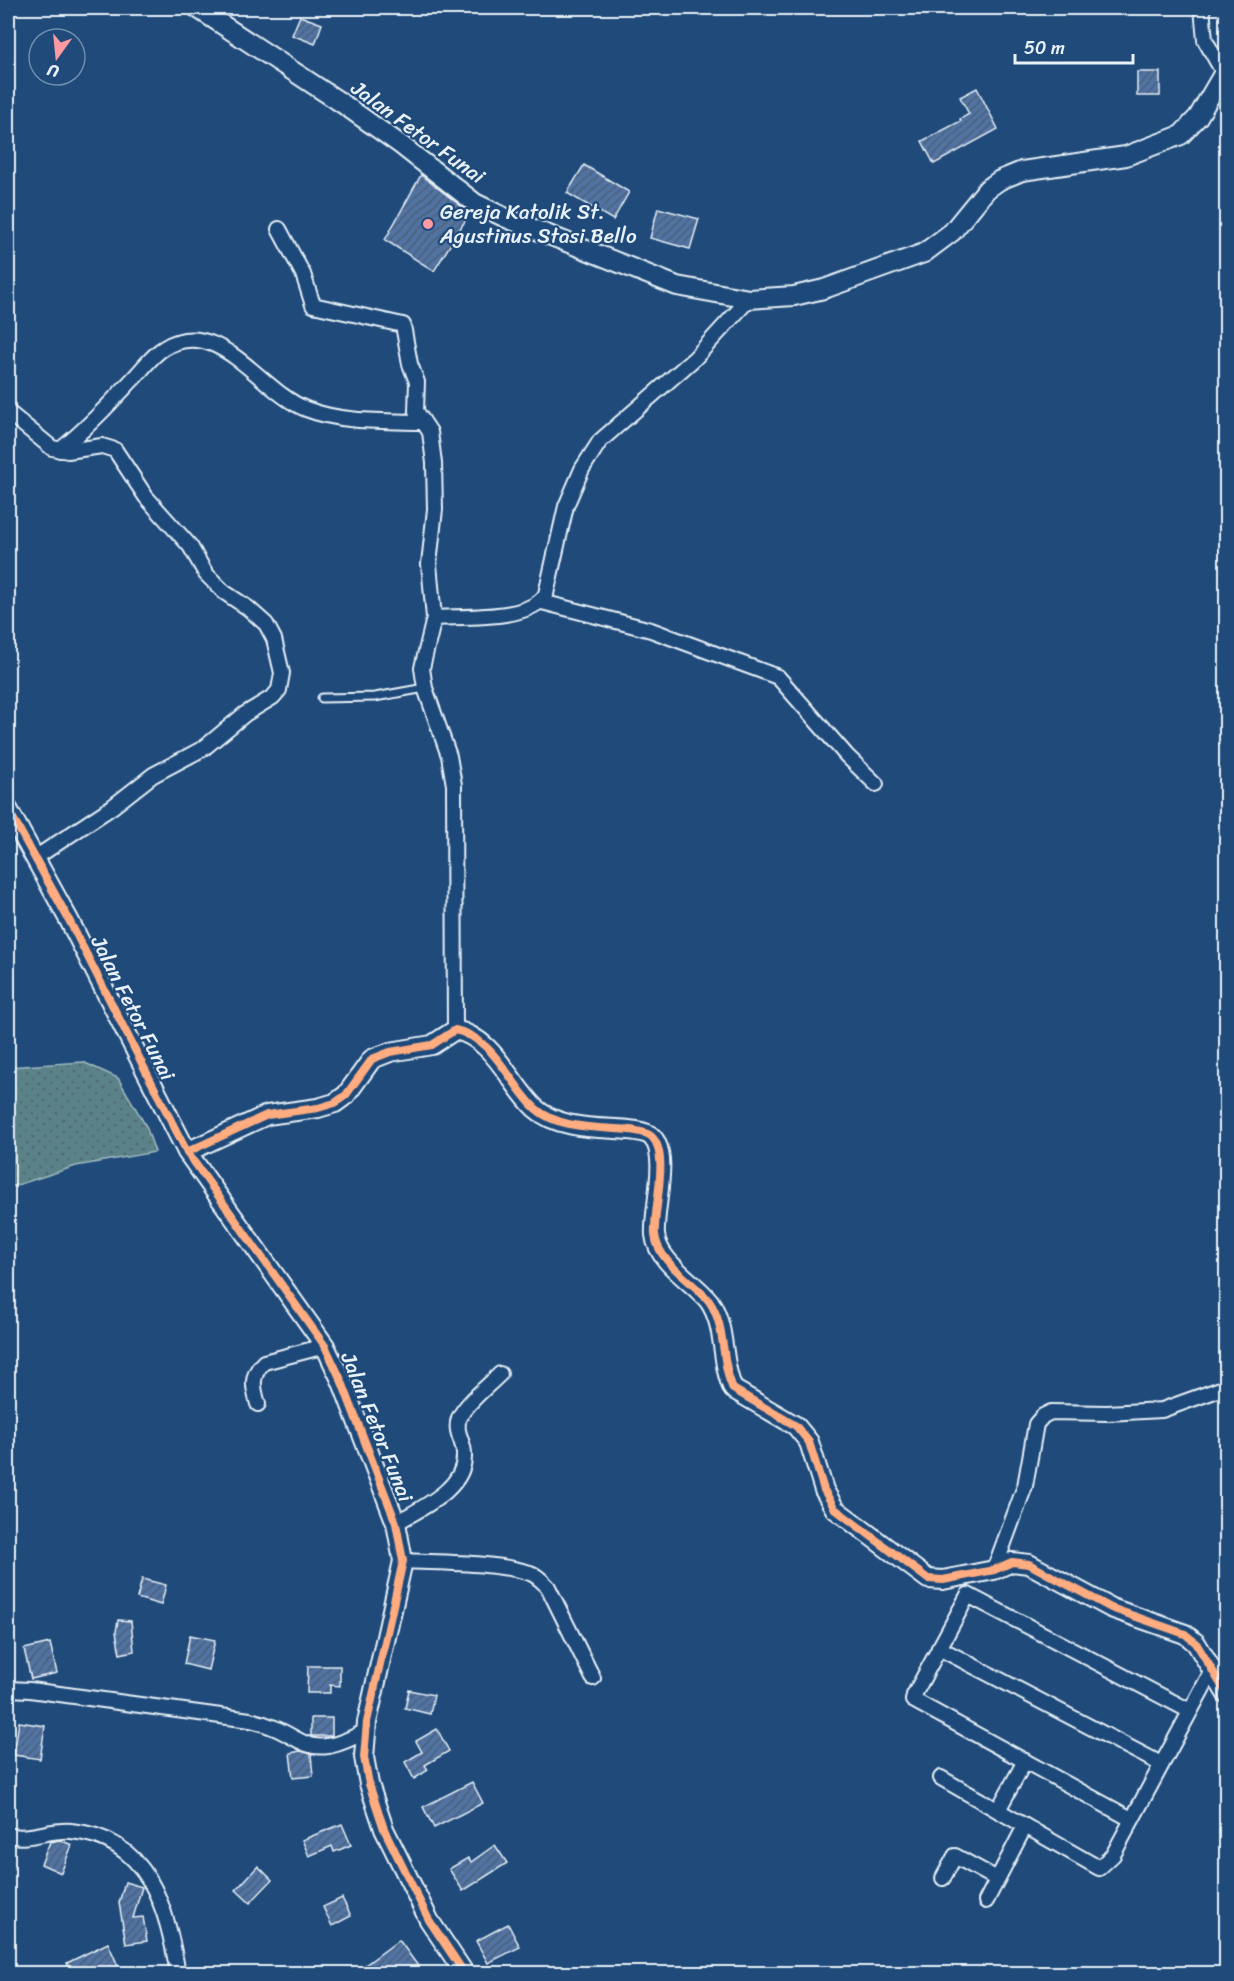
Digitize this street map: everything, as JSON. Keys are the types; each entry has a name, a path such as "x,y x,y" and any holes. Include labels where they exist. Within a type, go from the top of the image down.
{"street":[{"name":"Jalan Fetor Funai","path":"196,8 343,104 401,145 475,203 506,218 677,286 749,299 794,296 824,289 924,253 952,231 987,189 1000,180 1022,171 1126,156 1181,135 1198,117 1225,71"},
{"path":"1202,8 1205,40 1225,71"},
{"path":"279,230 303,274 313,305 404,325 410,364 417,382 416,411 430,432 434,463 435,509 429,564 434,618 422,668 425,688 449,756 454,785 455,1030"},
{"path":"434,618 527,610 542,602 546,594 566,506 582,470 600,441 695,358 749,299"},
{"path":"60,450 92,423 162,349 185,339 198,339 216,346 252,369 296,405 308,410 376,421 423,422"},
{"path":"8,412 46,444 60,450 102,446 115,450 146,497 190,546 206,574 224,592 248,608 266,624 276,647 282,682 273,697 245,714 204,748 153,775 112,807 35,858"},
{"path":"542,602 651,630 778,677 847,756 876,784"},
{"name":"Jalan Fetor Funai","path":"8,809 188,1152 325,1346 342,1382 396,1523 403,1561 366,1731 364,1757 369,1784 384,1829 429,1920 465,1974"},
{"path":"188,1152 267,1115 318,1108 335,1103 346,1095 372,1059 390,1052 432,1045 455,1030"},
{"path":"455,1030 471,1036 492,1054 534,1107 543,1114 573,1126 643,1132 657,1144 661,1154 656,1212 657,1245 662,1254 701,1292 716,1313 733,1389 802,1432 815,1454 824,1490 835,1509 927,1579 943,1580 994,1570 1012,1562 1029,1564 1111,1608 1174,1628 1191,1638 1227,1693"},
{"path":"258,1404 253,1383 258,1369 264,1362 325,1346"},
{"path":"396,1523 440,1496 456,1479 465,1455 458,1433 459,1420 500,1374"},
{"path":"994,1570 1020,1504 1036,1424 1043,1416 1051,1412 1107,1413 1162,1410 1226,1387"},
{"path":"403,1561 476,1565 537,1576 548,1587 593,1678"},
{"path":"1131,1819 913,1700 968,1594 1190,1711"},
{"path":"939,1648 1161,1764"},
{"path":"941,1778 1099,1868 1113,1855 1213,1669"},
{"path":"8,1689 250,1720 285,1732 310,1747 333,1745 366,1731"},
{"path":"998,1810 1025,1761"},
{"path":"986,1901 1025,1826"},
{"path":"8,1835 24,1838 54,1831 86,1833 113,1843 130,1855 147,1872 158,1895 178,1974"},
{"path":"943,1878 955,1856 998,1879"}],"lane":[{"path":"322,698 375,697 425,688"}],"green space":[{"path":"83,1062 118,1078 146,1126 155,1152 76,1166 8,1188 8,1067"}],"building":[{"path":"300,16 322,24 315,44 292,35"},
{"path":"1137,72 1160,72 1160,96 1137,96"},
{"path":"977,88 998,129 934,164 922,141 961,121 960,119 969,114 960,97"},
{"path":"584,165 629,192 613,220 567,193"},
{"name":"Gereja Katolik St. Agustinus Stasi Bello","path":"421,175 470,213 434,271 385,240"},
{"path":"658,208 699,219 690,249 650,238"},
{"path":"142,1579 166,1585 161,1605 137,1598"},
{"path":"118,1620 131,1621 134,1651 120,1654 116,1632"},
{"path":"190,1635 215,1640 208,1670 184,1664"},
{"path":"50,1643 57,1673 31,1679 24,1649"},
{"path":"308,1666 340,1666 340,1686 330,1685 330,1693 307,1693"},
{"path":"409,1690 434,1695 430,1714 405,1708"},
{"path":"311,1718 332,1718 332,1736 311,1736"},
{"path":"19,1722 45,1726 40,1759 14,1755"},
{"path":"437,1729 449,1751 425,1765 428,1770 414,1779 405,1762 422,1752 416,1741"},
{"path":"301,1751 311,1754 313,1776 293,1778 290,1753"},
{"path":"472,1782 483,1803 434,1828 423,1807"},
{"path":"342,1824 351,1845 334,1852 332,1846 309,1856 302,1840"},
{"path":"60,1840 72,1845 61,1873 41,1864 50,1842"},
{"path":"495,1845 507,1863 463,1891 449,1869 468,1858 471,1862"},
{"path":"258,1866 272,1880 250,1903 236,1890"},
{"path":"125,1882 142,1887 133,1918 143,1917 147,1941 126,1944 119,1903"},
{"path":"342,1898 351,1916 332,1926 323,1907"},
{"path":"508,1924 520,1947 488,1963 476,1941"},
{"path":"399,1940 418,1966 408,1974 353,1974"},
{"path":"108,1943 118,1966 102,1974 71,1974 67,1963"}],"cycle path":[{"path":"8,809 69,920 187,1152 325,1346 342,1382 396,1523 403,1561 367,1722 364,1757 369,1784 384,1829 429,1920 465,1974"},
{"path":"187,1152 267,1115 318,1108 335,1103 346,1095 372,1059 390,1052 432,1045 455,1030 469,1035 491,1052 526,1098 535,1108 549,1117 582,1126 632,1130 652,1137 660,1156 655,1235 662,1254 709,1301 715,1311 719,1322 726,1367 733,1389 796,1426 809,1442 824,1490 835,1509 928,1579 943,1580 994,1570 1012,1562 1029,1564 1111,1608 1185,1634 1196,1643 1226,1693"}],"place":[{"name":"Gereja Katolik St. Agustinus Stasi Bello","path":"428,224"}]}
